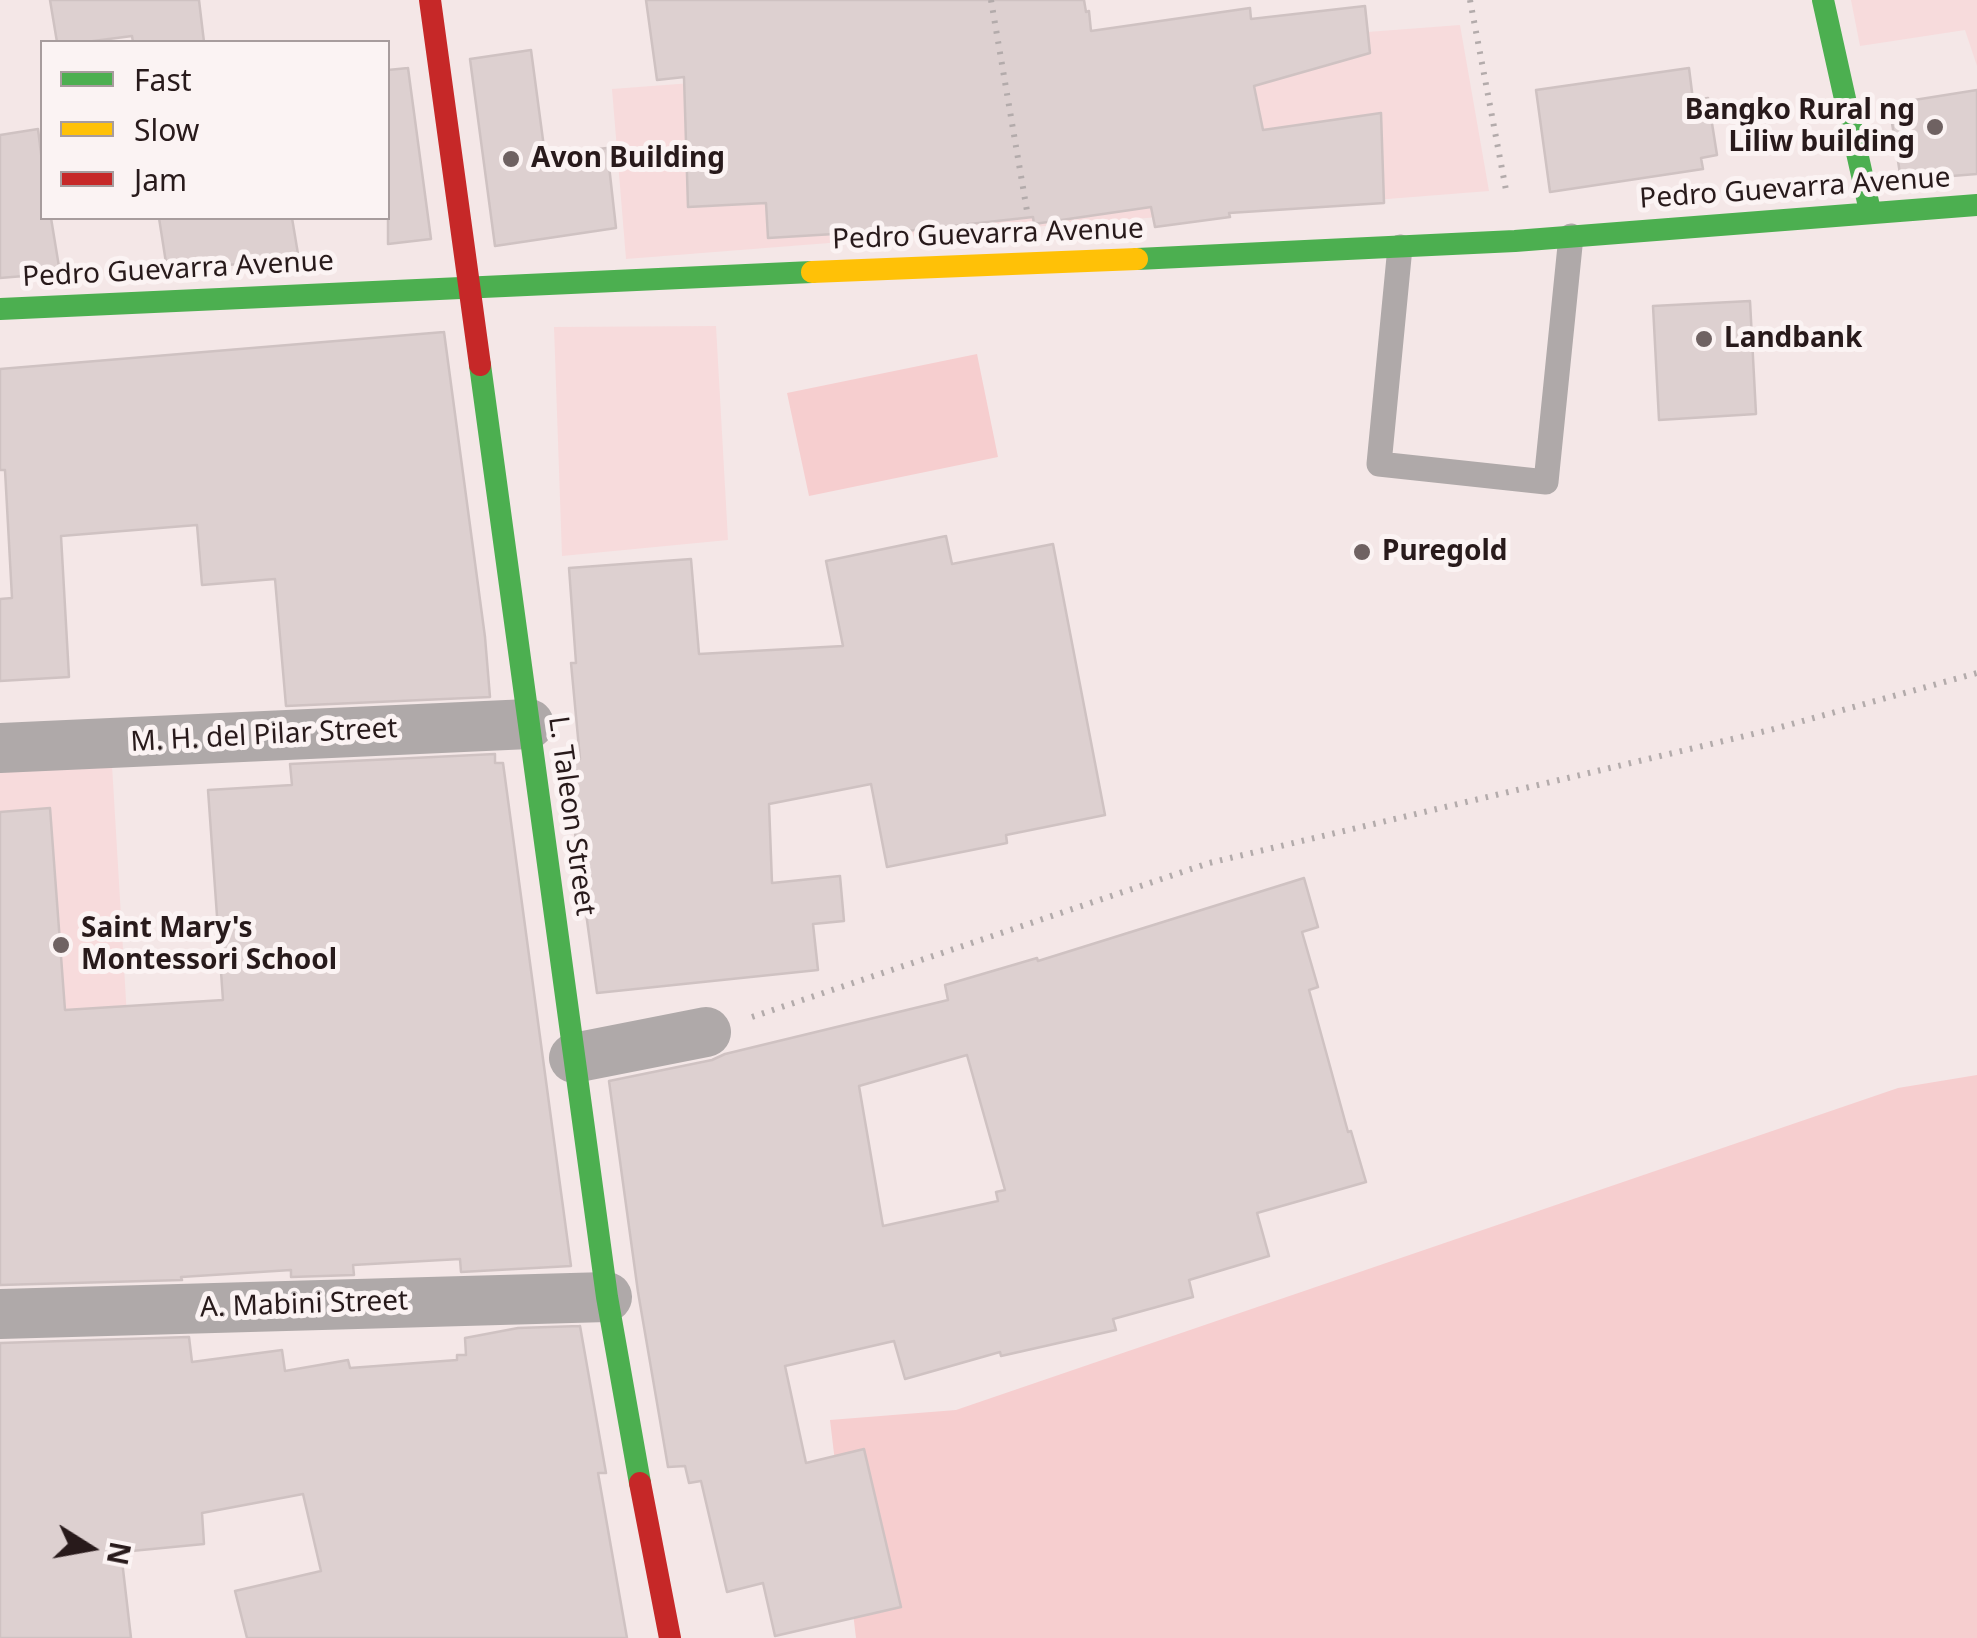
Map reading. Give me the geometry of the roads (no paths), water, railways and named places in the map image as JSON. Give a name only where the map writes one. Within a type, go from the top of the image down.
[{"type":"street","name":"L. Taleon Street","points":[[430,0],[607,1297],[670,1638]]},
{"type":"street","points":[[1823,0],[1870,211]]},
{"type":"street","name":"Pedro Guevarra Avenue","points":[[0,309],[1516,241],[1977,205]]},
{"type":"street","name":"M. H. del Pilar Street","points":[[0,748],[529,724]]},
{"type":"street","points":[[574,1058],[706,1032]]},
{"type":"street","name":"A. Mabini Street","points":[[0,1314],[607,1297]]},
{"type":"lane","points":[[1400,247],[1380,464],[1546,482],[1571,236]]},
{"type":"place","name":"Bangko Rural ng Liliw building","points":[[1935,127]]},
{"type":"place","name":"Avon Building","points":[[511,159]]},
{"type":"place","name":"Landbank","points":[[1704,339]]},
{"type":"place","name":"Puregold","points":[[1362,552]]},
{"type":"place","name":"Saint Mary's Montessori School","points":[[61,945]]}]
